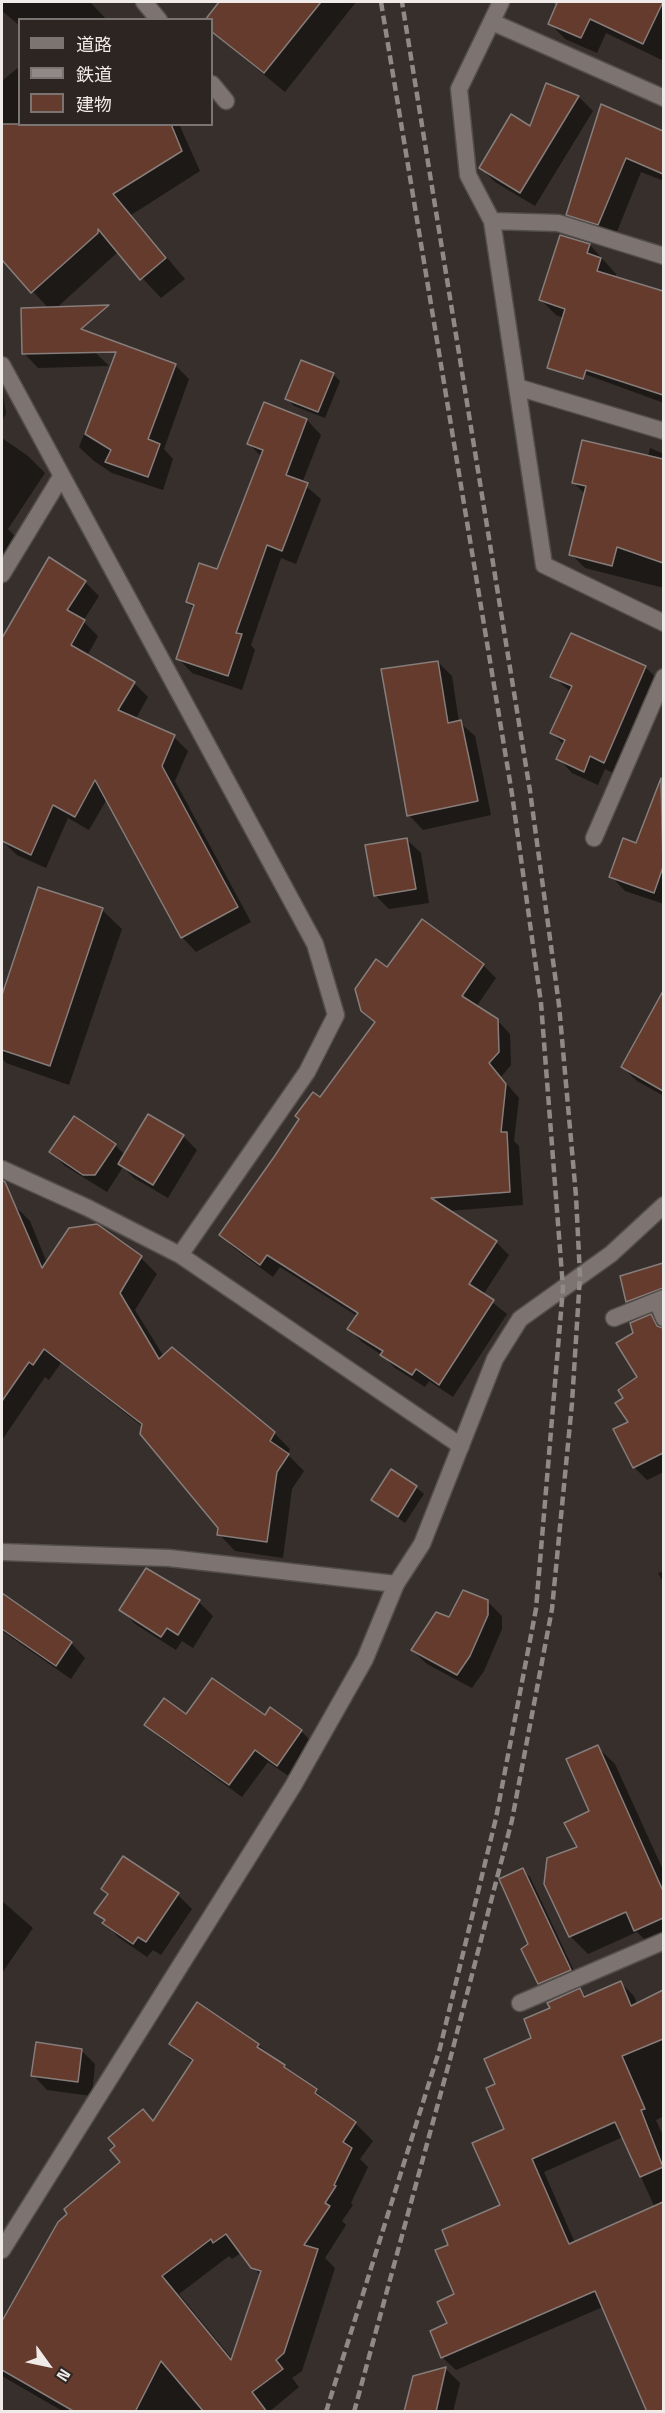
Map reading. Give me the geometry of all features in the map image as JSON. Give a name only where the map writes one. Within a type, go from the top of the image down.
[{"type":"street","points":[[144,2],[157,18]]},
{"type":"street","points":[[501,2],[459,89],[468,175],[492,220],[544,565],[663,623]]},
{"type":"street","points":[[492,22],[663,99]]},
{"type":"street","points":[[213,85],[226,101]]},
{"type":"street","points":[[492,220],[558,223],[663,256]]},
{"type":"street","points":[[2,365],[315,944],[336,1015],[307,1072],[180,1255]]},
{"type":"street","points":[[517,387],[663,430]]},
{"type":"street","points":[[2,574],[61,477]]},
{"type":"street","points":[[594,838],[663,677]]},
{"type":"street","points":[[2,1169],[88,1208],[180,1255],[461,1446]]},
{"type":"street","points":[[2,2250],[293,1786],[365,1659],[396,1584],[422,1544],[495,1359],[520,1319],[611,1254],[663,1205]]},
{"type":"street","points":[[614,1318],[660,1300],[663,1318]]},
{"type":"street","points":[[2,1552],[169,1558],[396,1584]]},
{"type":"street","points":[[520,2003],[663,1941]]},
{"type":"building","points":[[219,2],[321,2],[264,73],[213,33],[213,18],[207,18]]},
{"type":"building","points":[[553,2],[663,2],[643,44],[590,19],[581,38],[548,24],[557,3]]},
{"type":"building","points":[[546,83],[579,96],[520,193],[479,168],[511,114],[530,126]]},
{"type":"building","points":[[601,104],[663,131],[663,174],[626,158],[598,225],[566,215]]},
{"type":"building","points":[[2,124],[18,124],[18,126],[172,126],[182,151],[113,194],[166,258],[140,280],[98,229],[98,233],[31,293],[2,260]]},
{"type":"building","points":[[560,235],[590,244],[587,253],[601,258],[597,271],[663,291],[663,395],[586,370],[583,379],[547,368],[565,309],[539,300]]},
{"type":"building","points":[[109,305],[81,329],[176,364],[148,439],[160,444],[148,477],[105,462],[111,450],[85,434],[116,352],[22,354],[21,308]]},
{"type":"building","points":[[301,360],[334,373],[318,412],[285,399]]},
{"type":"building","points":[[264,402],[307,419],[286,475],[308,483],[282,551],[267,545],[236,633],[242,634],[228,676],[176,659],[194,605],[186,602],[199,563],[217,569],[263,450],[247,444]]},
{"type":"building","points":[[582,440],[663,459],[663,563],[617,547],[612,566],[569,555],[586,486],[572,483]]},
{"type":"building","points":[[49,557],[86,581],[67,610],[85,620],[71,645],[135,682],[118,710],[175,735],[162,766],[238,907],[181,938],[95,780],[75,817],[53,805],[31,855],[2,841],[2,638]]},
{"type":"building","points":[[571,633],[646,666],[604,763],[590,756],[584,772],[556,759],[565,740],[550,733],[572,686],[550,677]]},
{"type":"building","points":[[438,661],[448,723],[461,720],[478,801],[407,816],[381,669]]},
{"type":"building","points":[[661,778],[663,867],[654,893],[609,877],[623,838],[636,843]]},
{"type":"building","points":[[407,838],[416,889],[374,896],[365,845]]},
{"type":"building","points":[[38,887],[103,908],[50,1066],[2,1050],[2,995]]},
{"type":"building","points":[[422,919],[484,964],[462,996],[498,1019],[499,1052],[489,1063],[506,1084],[501,1132],[507,1132],[510,1192],[431,1198],[497,1241],[469,1284],[494,1300],[439,1385],[416,1369],[412,1375],[380,1355],[383,1351],[347,1329],[358,1313],[267,1255],[260,1265],[219,1235],[299,1119],[295,1116],[313,1092],[320,1097],[375,1022],[361,1011],[355,989],[376,959],[387,967]]},
{"type":"building","points":[[663,991],[663,1091],[621,1067]]},
{"type":"building","points":[[148,1114],[184,1135],[153,1185],[118,1164]]},
{"type":"building","points":[[74,1116],[116,1144],[95,1175],[83,1175],[49,1152]]},
{"type":"building","points":[[2,1180],[5,1182],[42,1268],[69,1228],[97,1224],[142,1256],[120,1293],[159,1359],[172,1347],[275,1432],[270,1441],[289,1454],[277,1472],[267,1542],[217,1535],[218,1528],[140,1434],[142,1424],[44,1349],[33,1365],[29,1362],[2,1401]]},
{"type":"building","points":[[663,1263],[663,1288],[626,1302],[620,1276]]},
{"type":"building","points":[[651,1314],[657,1326],[663,1328],[663,1453],[633,1468],[613,1429],[628,1422],[615,1403],[623,1398],[618,1390],[637,1377],[616,1343],[633,1333],[630,1323]]},
{"type":"building","points":[[391,1469],[417,1486],[398,1517],[371,1500]]},
{"type":"building","points":[[146,1568],[200,1600],[178,1635],[167,1628],[161,1637],[119,1610]]},
{"type":"building","points":[[463,1590],[488,1600],[488,1615],[470,1656],[457,1675],[411,1650],[436,1612],[449,1617]]},
{"type":"building","points":[[2,1593],[72,1642],[56,1666],[2,1629]]},
{"type":"building","points":[[212,1678],[265,1715],[270,1707],[302,1730],[277,1766],[255,1750],[229,1785],[144,1725],[164,1698],[186,1714]]},
{"type":"building","points":[[598,1745],[663,1891],[663,1918],[634,1931],[626,1912],[569,1937],[544,1884],[547,1858],[577,1847],[564,1823],[589,1811],[566,1759]]},
{"type":"building","points":[[123,1856],[179,1893],[146,1942],[138,1937],[133,1944],[102,1923],[105,1920],[94,1913],[108,1894],[101,1889]]},
{"type":"building","points":[[523,1868],[571,1970],[538,1984],[521,1949],[528,1944],[499,1879]]},
{"type":"building","points":[[621,1981],[631,2006],[663,1990],[663,2039],[622,2056],[645,2109],[641,2110],[663,2167],[640,2177],[615,2122],[532,2159],[569,2244],[663,2202],[663,2412],[647,2412],[595,2291],[441,2358],[430,2331],[447,2323],[437,2302],[454,2294],[435,2250],[448,2245],[442,2230],[500,2205],[472,2143],[504,2129],[486,2088],[495,2084],[484,2059],[531,2038],[524,2019],[550,2008],[547,2003],[580,1988],[584,1997]]},
{"type":"building","points":[[197,2002],[259,2044],[257,2047],[317,2089],[315,2093],[356,2122],[343,2142],[352,2148],[334,2185],[336,2186],[325,2203],[330,2206],[304,2245],[318,2249],[284,2353],[276,2360],[283,2369],[252,2392],[267,2412],[204,2412],[161,2361],[135,2412],[75,2412],[2,2370],[2,2321],[58,2222],[67,2214],[64,2209],[120,2162],[110,2150],[115,2146],[108,2138],[143,2109],[153,2121],[193,2060],[169,2044]],"holes":[[[226,2234],[251,2268],[261,2271],[231,2360],[162,2276],[211,2239],[213,2243]]]},
{"type":"building","points":[[36,2042],[82,2049],[78,2082],[31,2076]]},
{"type":"building","points":[[446,2367],[436,2412],[404,2412],[413,2376]]},
{"type":"railway","points":[[326,2412],[440,2048],[496,1818],[536,1609],[563,1288],[541,1003],[512,794],[381,2]]},
{"type":"railway","points":[[354,2412],[452,2052],[512,1820],[552,1609],[572,1403],[580,1276],[576,1196],[559,1005],[530,791],[402,2]]}]
